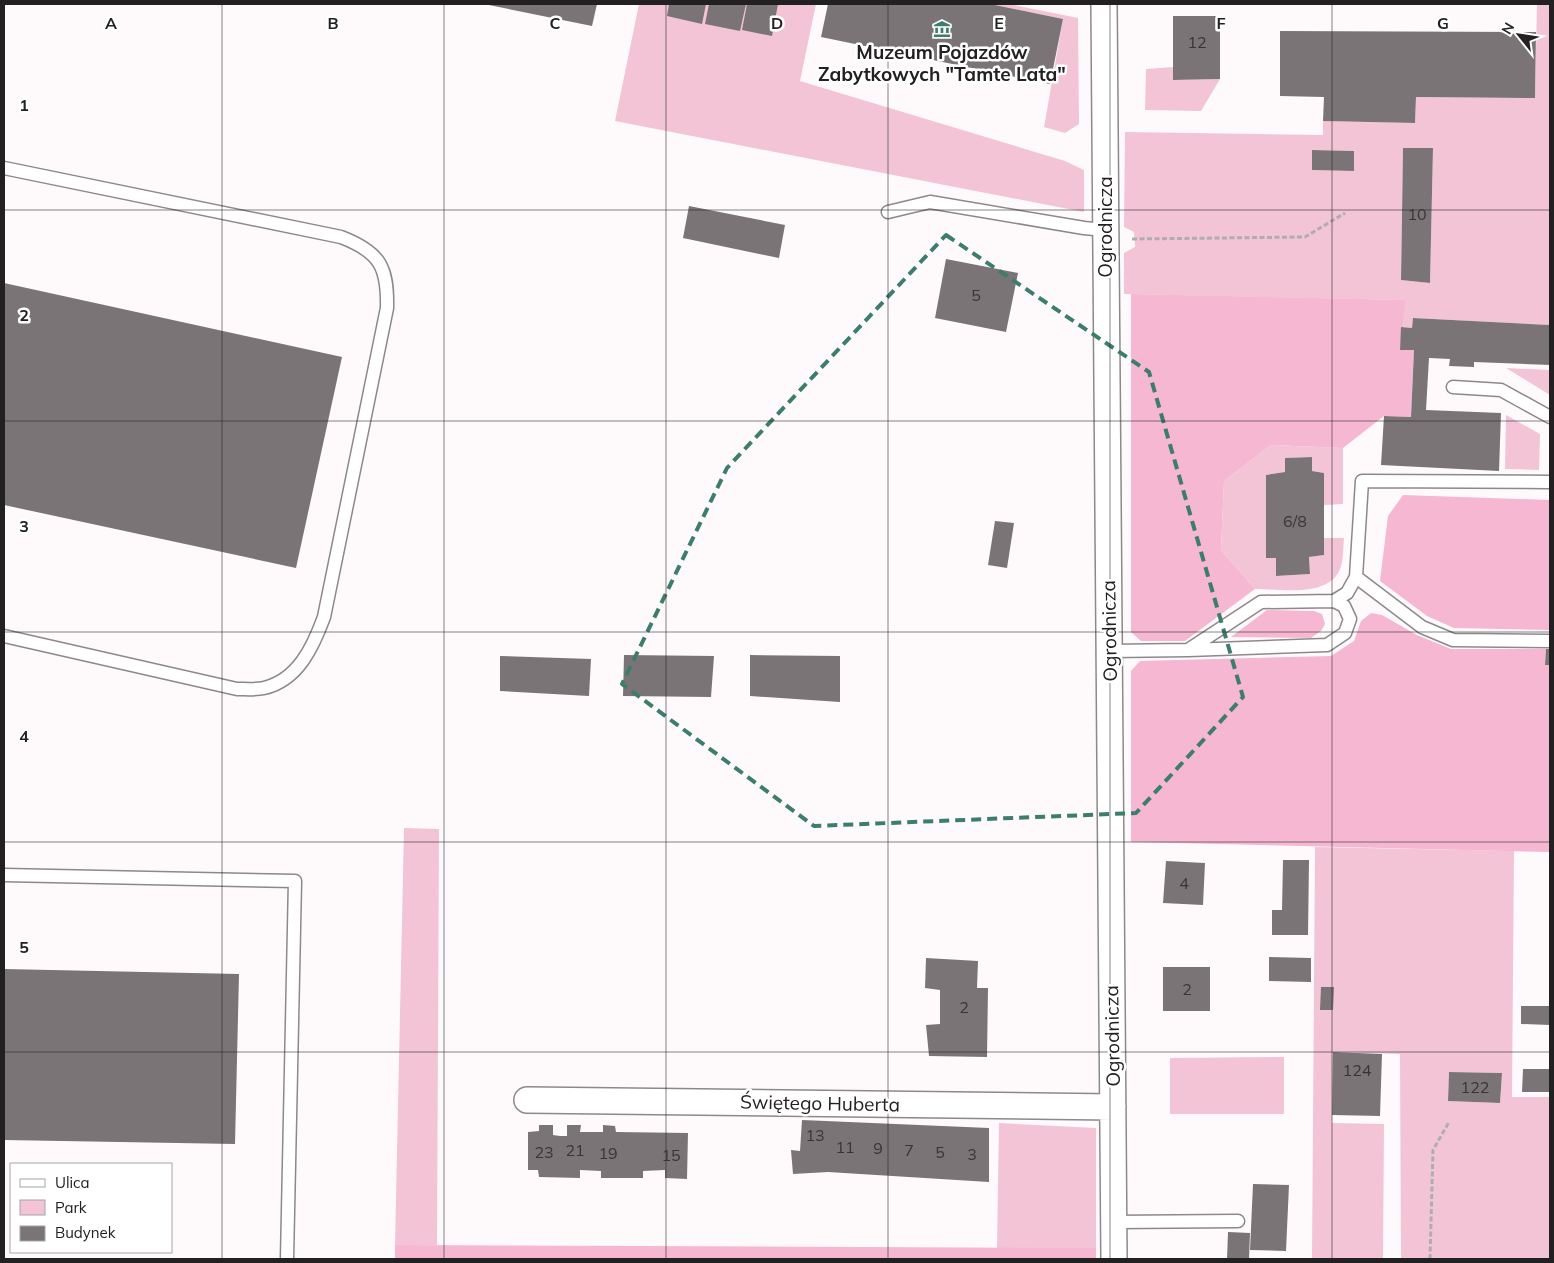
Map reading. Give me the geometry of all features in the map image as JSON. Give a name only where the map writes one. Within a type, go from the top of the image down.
[{"type":"street","name":"Ogrodnicza","points":[[1104,4],[1114,1259]]},
{"type":"street","name":"Świętego Huberta","points":[[527,1100],[1113,1107]]},
{"type":"lane","points":[[4,168],[341,237],[359,244],[372,253],[381,266],[388,288],[387,308],[324,617],[315,642],[301,664],[284,681],[263,688],[237,689],[4,636]]},
{"type":"lane","points":[[888,212],[930,202],[1084,228],[1105,235]]},
{"type":"lane","points":[[1453,387],[1501,390],[1550,418]]},
{"type":"lane","points":[[1334,601],[1348,593],[1356,577],[1362,481],[1550,482]]},
{"type":"lane","points":[[1356,577],[1422,628],[1454,640],[1550,641]]},
{"type":"lane","points":[[1110,651],[1188,650],[1327,645],[1345,633],[1350,618],[1344,606],[1334,601],[1261,602],[1188,650]]},
{"type":"lane","points":[[4,875],[295,881],[287,1259]]},
{"type":"lane","points":[[1114,1222],[1238,1221]]},
{"type":"path","points":[[1105,235],[1305,237],[1345,213]]},
{"type":"path","points":[[1430,1259],[1433,1150],[1449,1122]]},
{"type":"highlighted area","points":[[946,235],[1149,372],[1243,697],[1136,813],[814,826],[622,684],[727,468]]},
{"type":"green space","points":[[639,4],[816,4],[800,81],[1065,161],[1084,170],[1084,212],[615,121]]},
{"type":"green space","points":[[990,4],[1009,4],[1078,18],[1079,124],[1065,133],[1044,127],[1063,19]]},
{"type":"green space","points":[[1537,4],[1550,4],[1550,325],[1413,318],[1412,328],[1401,327],[1404,300],[1124,294],[1124,253],[1135,247],[1134,232],[1124,227],[1125,132],[1323,135],[1323,121],[1415,123],[1416,97],[1535,98]],"holes":[[[1403,148],[1433,148],[1430,283],[1401,280]],[[1312,150],[1354,151],[1354,171],[1312,170]]]},
{"type":"green space","points":[[1173,67],[1173,80],[1220,79],[1201,111],[1145,110],[1146,69]]},
{"type":"green space","points":[[1506,368],[1550,370],[1550,395]]},
{"type":"green space","points":[[1506,415],[1540,434],[1539,470],[1505,469]]},
{"type":"green space","points":[[1271,445],[1343,448],[1343,504],[1324,505],[1324,473],[1312,471],[1312,457],[1285,458],[1285,472],[1266,475],[1266,558],[1276,558],[1277,576],[1310,574],[1309,557],[1324,555],[1324,538],[1344,538],[1340,569],[1334,578],[1326,584],[1315,588],[1303,590],[1255,589],[1221,550],[1224,481]]},
{"type":"green space","points":[[404,828],[439,829],[437,1245],[395,1245]]},
{"type":"green space","points":[[1315,847],[1514,851],[1512,1097],[1550,1097],[1550,1259],[1401,1259],[1400,1054],[1334,1052],[1332,1123],[1384,1124],[1383,1259],[1312,1259]],"holes":[[[1449,1072],[1502,1073],[1500,1103],[1448,1101]]]},
{"type":"green space","points":[[1284,1057],[1284,1114],[1170,1114],[1170,1058]]},
{"type":"green space","points":[[999,1123],[1096,1128],[1096,1248],[997,1248]]},
{"type":"shaded area","points":[[1131,294],[1405,300],[1400,350],[1414,350],[1411,417],[1384,416],[1343,448],[1271,445],[1224,481],[1221,550],[1255,589],[1185,641],[1141,641],[1131,632]]},
{"type":"shaded area","points":[[1403,495],[1550,500],[1550,630],[1454,628],[1427,616],[1380,581],[1388,516]]},
{"type":"shaded area","points":[[1267,610],[1314,611],[1322,614],[1325,624],[1321,631],[1311,638],[1231,637]]},
{"type":"shaded area","points":[[1371,613],[1382,615],[1417,635],[1451,649],[1546,649],[1545,665],[1550,665],[1550,852],[1131,842],[1131,671],[1140,661],[1331,656],[1354,641],[1361,621]]},
{"type":"shaded area","points":[[395,1245],[1096,1248],[1096,1259],[395,1259]]},
{"type":"building","points":[[484,4],[597,4],[592,26]]},
{"type":"building","points":[[669,4],[706,4],[702,24],[667,16]]},
{"type":"building","points":[[709,4],[746,4],[740,31],[705,24]]},
{"type":"building","points":[[747,4],[778,4],[772,36],[742,30]]},
{"type":"building","points":[[828,4],[990,4],[1063,19],[1050,84],[821,37]]},
{"type":"building","points":[[1173,16],[1220,16],[1220,79],[1173,80]]},
{"type":"building","points":[[1280,31],[1536,32],[1535,98],[1416,97],[1415,123],[1323,121],[1324,97],[1280,96]]},
{"type":"building","points":[[1403,148],[1433,148],[1430,283],[1401,280]]},
{"type":"building","points":[[1312,150],[1354,151],[1354,171],[1312,170]]},
{"type":"building","points":[[689,206],[785,225],[779,258],[683,238]]},
{"type":"building","points":[[946,259],[1018,273],[1006,332],[935,318]]},
{"type":"building","points":[[4,283],[342,357],[296,568],[4,505]]},
{"type":"building","points":[[1413,318],[1550,325],[1550,365],[1474,362],[1474,367],[1449,366],[1450,359],[1429,358],[1426,410],[1501,413],[1499,471],[1381,465],[1384,416],[1411,417],[1414,350],[1400,350],[1401,327],[1412,328]]},
{"type":"building","points":[[1312,457],[1312,471],[1324,473],[1324,555],[1309,557],[1310,574],[1276,576],[1276,558],[1266,558],[1266,475],[1285,472],[1285,458]]},
{"type":"building","points":[[995,521],[1014,523],[1007,568],[988,565]]},
{"type":"building","points":[[1546,649],[1550,649],[1550,665],[1545,665]]},
{"type":"building","points":[[624,655],[714,656],[711,697],[623,696]]},
{"type":"building","points":[[750,655],[840,656],[840,702],[750,696]]},
{"type":"building","points":[[500,656],[591,659],[589,696],[500,691]]},
{"type":"building","points":[[1283,860],[1309,860],[1308,935],[1272,935],[1272,910],[1282,910]]},
{"type":"building","points":[[1166,861],[1205,863],[1203,905],[1163,903]]},
{"type":"building","points":[[1269,957],[1311,958],[1311,982],[1269,981]]},
{"type":"building","points":[[926,958],[978,961],[977,988],[988,988],[987,1057],[929,1056],[926,1025],[940,1024],[940,990],[925,988]]},
{"type":"building","points":[[1163,967],[1210,967],[1210,1011],[1163,1011]]},
{"type":"building","points":[[4,969],[239,974],[235,1144],[4,1140]]},
{"type":"building","points":[[1321,987],[1334,987],[1333,1010],[1320,1010]]},
{"type":"building","points":[[1521,1006],[1550,1006],[1550,1025],[1521,1024]]},
{"type":"building","points":[[1333,1052],[1382,1054],[1380,1116],[1332,1115]]},
{"type":"building","points":[[1523,1069],[1550,1069],[1550,1092],[1522,1092]]},
{"type":"building","points":[[1449,1072],[1502,1073],[1500,1103],[1448,1101]]},
{"type":"building","points":[[802,1120],[989,1128],[989,1182],[828,1172],[793,1174],[791,1150],[800,1151]]},
{"type":"building","points":[[539,1125],[553,1125],[553,1135],[560,1136],[567,1136],[567,1125],[581,1125],[580,1132],[603,1132],[603,1125],[615,1126],[616,1132],[688,1133],[687,1179],[665,1178],[665,1170],[643,1171],[643,1178],[601,1178],[601,1171],[580,1170],[580,1178],[539,1177],[538,1170],[528,1170],[528,1132],[539,1131]]},
{"type":"building","points":[[1253,1184],[1289,1185],[1286,1251],[1250,1250]]},
{"type":"building","points":[[1228,1232],[1250,1233],[1249,1259],[1227,1259]]},
{"type":"place","name":"Muzeum Pojazdów Zabytkowych \"Tamte Lata\"","points":[[942,29]]}]
